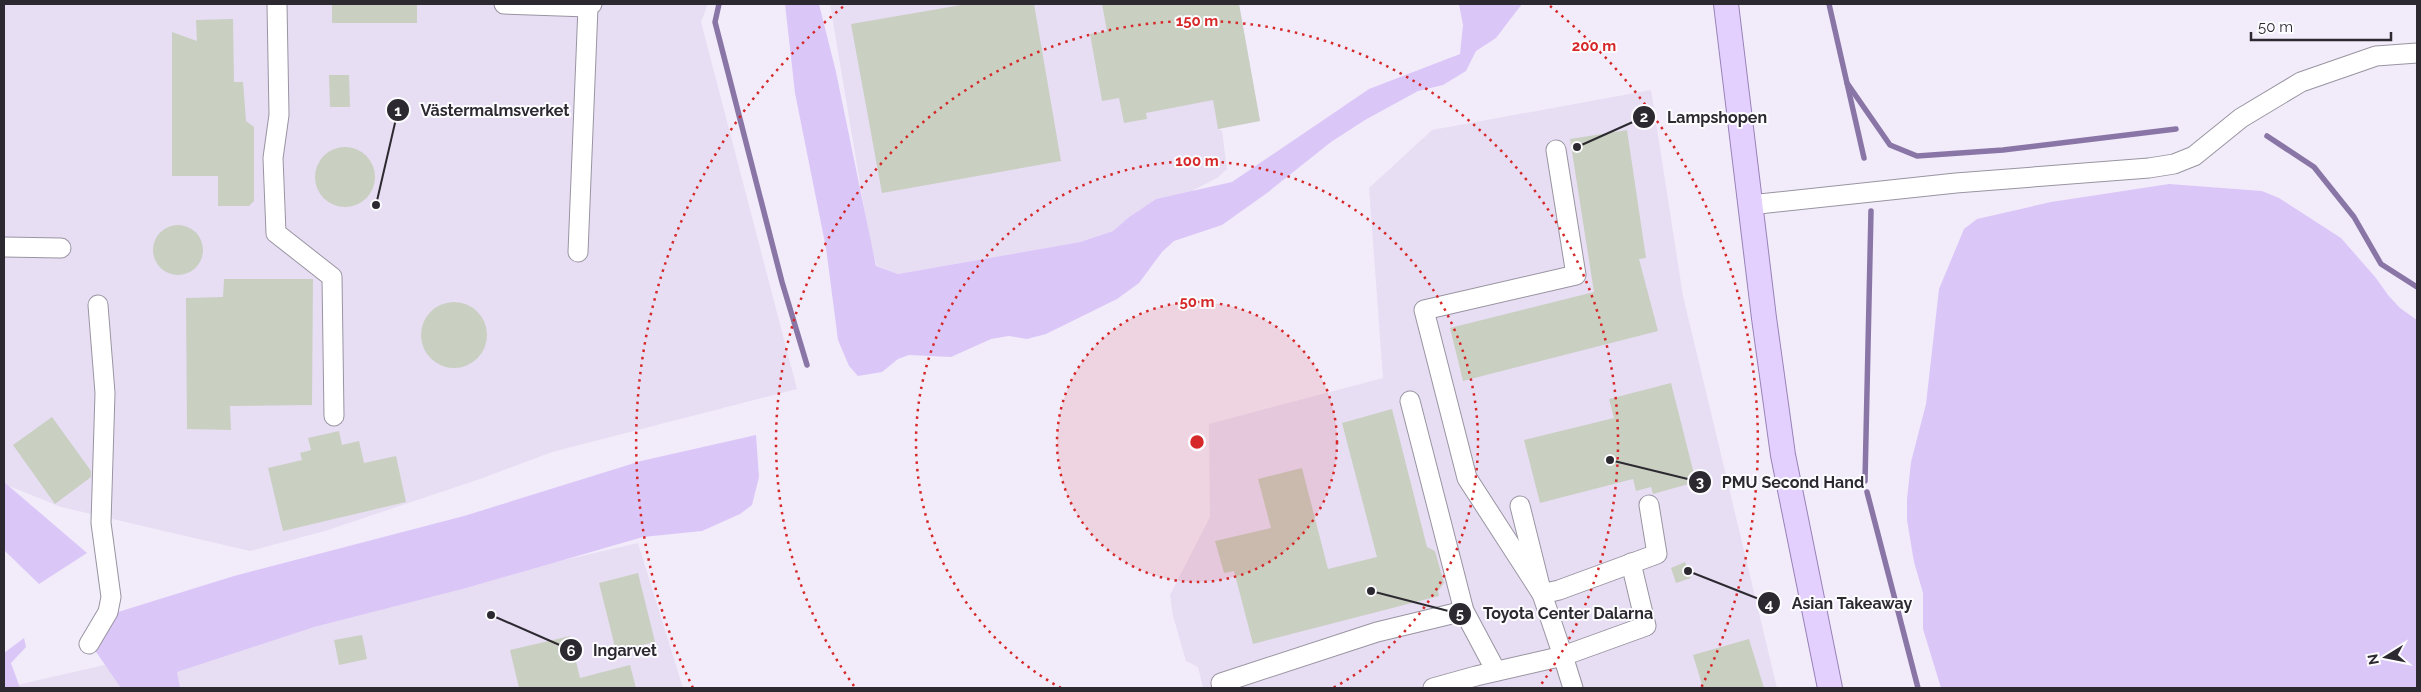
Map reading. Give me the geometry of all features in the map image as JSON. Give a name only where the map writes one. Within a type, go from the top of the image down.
[{"type":"main road","points":[[1726,4],[1783,455],[1812,610],[1830,688]]},
{"type":"main road","points":[[1812,610],[1838,688]]},
{"type":"street","points":[[278,4],[280,115],[273,158],[276,232],[332,277],[334,416]]},
{"type":"street","points":[[504,4],[590,5],[578,252]]},
{"type":"street","points":[[1750,204],[1956,183],[2149,168],[2174,164],[2194,156],[2241,118],[2301,82],[2376,56],[2417,53]]},
{"type":"street","points":[[1542,594],[1466,478],[1424,310],[1576,275],[1556,150]]},
{"type":"street","points":[[4,247],[61,248]]},
{"type":"street","points":[[89,644],[108,612],[111,597],[101,522],[105,393],[98,305]]},
{"type":"street","points":[[1410,400],[1464,611],[1496,671]]},
{"type":"street","points":[[1542,594],[1559,590],[1656,554],[1649,504]]},
{"type":"street","points":[[1520,506],[1542,594],[1573,688]]},
{"type":"street","points":[[1433,688],[1563,656],[1646,626],[1631,563]]},
{"type":"street","points":[[1222,688],[1221,683],[1377,632],[1464,611]]},
{"type":"shaded area","points":[[4,4],[708,4],[701,22],[797,389],[552,452],[480,479],[325,531],[250,551],[61,507],[4,484]]},
{"type":"shaded area","points":[[785,4],[819,4],[836,72],[876,266],[898,274],[1080,242],[1113,231],[1129,217],[1156,199],[1232,182],[1369,89],[1460,54],[1463,25],[1459,4],[1522,4],[1496,38],[1476,51],[1466,71],[1443,85],[1418,91],[1365,120],[1331,142],[1267,193],[1222,225],[1174,241],[1162,252],[1139,283],[1117,299],[1046,334],[1027,339],[1009,336],[991,339],[951,357],[909,355],[898,359],[882,372],[858,376],[849,366],[838,340],[826,248],[795,93]]},
{"type":"shaded area","points":[[830,4],[1239,4],[1260,121],[1219,129],[1222,131],[1227,169],[1217,178],[1190,192],[1156,199],[1129,217],[1113,231],[1080,242],[898,274],[877,266],[870,243]]},
{"type":"shaded area","points":[[1651,90],[1683,296],[1777,688],[1203,688],[1198,667],[1186,661],[1173,616],[1170,595],[1210,517],[1209,424],[1383,378],[1369,188],[1432,130]]},
{"type":"shaded area","points":[[2169,184],[2262,191],[2279,198],[2341,238],[2400,308],[2417,320],[2417,688],[1941,688],[1923,629],[1923,593],[1914,562],[1907,520],[1907,499],[1911,462],[1926,404],[1939,289],[1964,229],[1977,219],[2051,202]]},
{"type":"shaded area","points":[[756,435],[759,477],[752,505],[740,514],[702,531],[643,537],[466,588],[314,627],[177,672],[180,688],[121,688],[92,646],[118,612],[234,576],[464,516],[641,461]]},
{"type":"shaded area","points":[[4,482],[87,553],[39,584],[4,550]]},
{"type":"shaded area","points":[[638,543],[683,688],[4,688]]},
{"type":"shaded area","points":[[24,638],[26,647],[11,663],[20,688],[4,688],[4,653]]},
{"type":"building","points":[[332,4],[417,4],[417,23],[332,23]]},
{"type":"building","points":[[967,4],[1034,4],[1061,161],[882,193],[851,24]]},
{"type":"building","points":[[1102,4],[1239,4],[1260,121],[1218,129],[1213,100],[1146,113],[1147,119],[1124,123],[1119,98],[1102,101],[1090,34],[1107,31]]},
{"type":"building","points":[[233,19],[234,82],[243,82],[246,121],[254,127],[254,201],[249,206],[218,206],[218,176],[172,176],[172,32],[197,41],[196,20]]},
{"type":"building","points":[[329,75],[349,75],[350,107],[330,107]]},
{"type":"building","points":[[1627,130],[1646,258],[1639,259],[1658,331],[1463,381],[1450,328],[1594,292],[1570,139]]},
{"type":"building","points":[[339,147],[351,147],[362,152],[370,160],[375,171],[373,189],[362,202],[351,207],[339,207],[328,202],[320,194],[315,183],[315,171],[320,160],[328,152]]},
{"type":"building","points":[[178,225],[196,232],[203,250],[196,268],[178,275],[160,268],[153,250],[160,232]]},
{"type":"building","points":[[224,279],[313,279],[312,405],[230,406],[231,430],[187,429],[186,298],[223,297]]},
{"type":"building","points":[[454,302],[467,304],[477,312],[485,322],[487,335],[485,348],[477,358],[467,366],[454,368],[441,366],[431,358],[423,348],[421,335],[423,322],[431,312],[441,304]]},
{"type":"building","points":[[1671,383],[1696,482],[1653,494],[1651,487],[1636,491],[1633,479],[1540,503],[1524,440],[1614,418],[1609,399]]},
{"type":"building","points":[[1392,409],[1427,547],[1435,551],[1444,583],[1438,591],[1439,596],[1253,644],[1234,571],[1224,573],[1215,541],[1271,528],[1258,479],[1302,468],[1328,569],[1377,557],[1342,423]]},
{"type":"building","points":[[52,417],[91,471],[91,477],[55,504],[13,445]]},
{"type":"building","points":[[339,431],[342,445],[359,441],[364,463],[396,456],[406,502],[283,531],[268,468],[302,460],[300,453],[311,450],[308,438]]},
{"type":"building","points":[[1685,562],[1691,578],[1676,583],[1671,568]]},
{"type":"building","points":[[638,573],[655,642],[616,651],[599,583]]},
{"type":"building","points":[[362,635],[367,659],[339,665],[334,640]]},
{"type":"building","points":[[570,636],[580,678],[630,665],[636,688],[519,688],[510,650]]},
{"type":"building","points":[[1749,639],[1764,688],[1703,688],[1693,655]]},
{"type":"waterway","points":[[719,4],[715,22],[782,282],[807,365]]},
{"type":"waterway","points":[[1829,4],[1864,158]]},
{"type":"waterway","points":[[1847,83],[1890,145],[1917,156],[2003,150],[2176,129]]},
{"type":"waterway","points":[[2267,136],[2314,167],[2354,217],[2381,264],[2417,287]]},
{"type":"waterway","points":[[1865,481],[1871,211]]},
{"type":"waterway","points":[[1867,492],[1918,688]]},
{"type":"place","name":"Lampshopen","points":[[1577,147]]},
{"type":"place","name":"Västermalmsverket","points":[[376,205]]},
{"type":"place","name":"PMU Second Hand","points":[[1610,460]]},
{"type":"place","name":"Asian Takeaway","points":[[1688,571]]},
{"type":"place","name":"Toyota Center Dalarna","points":[[1371,591]]},
{"type":"place","name":"Ingarvet","points":[[491,615]]}]
